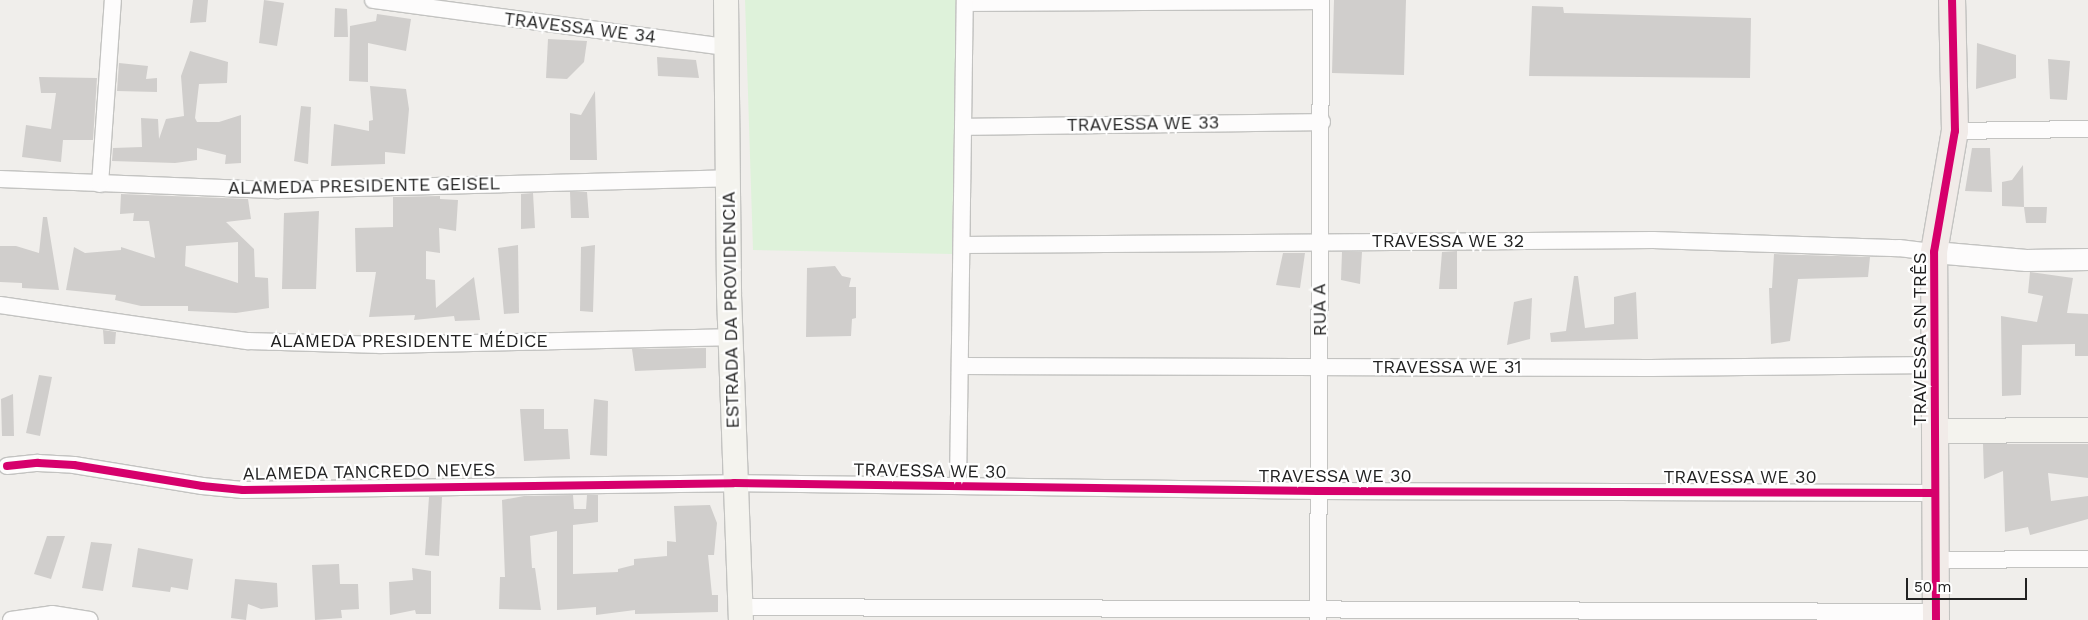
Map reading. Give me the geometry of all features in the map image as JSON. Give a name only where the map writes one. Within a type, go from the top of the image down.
[{"type":"main road","name":"ESTRADA DA PROVIDENCIA","points":[[726,0],[734,483],[741,614]]},
{"type":"main road","name":"TRAVESSA SN TRÊS","points":[[1936,616],[1934,252],[1955,131],[1952,0]]},
{"type":"main road","points":[[1935,431],[2088,430]]},
{"type":"street","points":[[100,184],[112,0]]},
{"type":"street","name":"TRAVESSA WE 34","points":[[373,0],[727,47]]},
{"type":"street","points":[[958,486],[965,2],[1321,0]]},
{"type":"street","name":"RUA A","points":[[1318,616],[1321,366],[1319,241],[1322,122],[1321,0]]},
{"type":"street","name":"TRAVESSA WE 33","points":[[963,127],[1322,122]]},
{"type":"street","points":[[1955,131],[2088,129]]},
{"type":"street","name":"ALAMEDA PRESIDENTE GEISEL","points":[[0,179],[280,190],[729,178]]},
{"type":"street","name":"TRAVESSA WE 32","points":[[962,246],[1319,241],[1653,240],[1899,248],[1934,252]]},
{"type":"street","points":[[1934,252],[2026,260],[2088,259]]},
{"type":"street","name":"ALAMEDA PRESIDENTE MÉDICE","points":[[0,305],[248,341],[381,345],[731,337]]},
{"type":"street","name":"TRAVESSA WE 31","points":[[960,366],[1661,368],[1935,365]]},
{"type":"street","name":"ALAMEDA TANCREDO NEVES","points":[[7,466],[38,463],[74,465],[202,486],[242,490],[734,483]]},
{"type":"street","name":"TRAVESSA WE 30","points":[[734,483],[1318,491],[1935,493]]},
{"type":"street","points":[[1935,560],[2088,559]]},
{"type":"street","points":[[11,620],[52,614],[90,620]]},
{"type":"street","points":[[741,614],[1936,616]]},
{"type":"green space","points":[[745,0],[956,0],[952,254],[753,250]]},
{"type":"building","points":[[193,0],[208,0],[206,22],[190,23]]},
{"type":"building","points":[[264,0],[284,3],[277,46],[259,43]]},
{"type":"building","points":[[1334,0],[1406,0],[1404,75],[1332,73]]},
{"type":"building","points":[[1532,6],[1563,7],[1564,13],[1751,18],[1750,78],[1529,76]]},
{"type":"building","points":[[335,8],[347,9],[348,37],[334,37]]},
{"type":"building","points":[[377,14],[411,19],[406,51],[368,43],[368,82],[349,81],[350,26],[376,21]]},
{"type":"building","points":[[548,39],[587,41],[584,62],[567,79],[546,78]]},
{"type":"building","points":[[1977,43],[2016,55],[2016,78],[1976,89]]},
{"type":"building","points":[[190,51],[228,62],[227,83],[199,84],[195,118],[197,122],[219,122],[241,115],[241,163],[225,164],[226,155],[197,148],[197,160],[175,163],[112,161],[113,148],[142,147],[141,118],[158,119],[159,139],[166,119],[184,116],[181,76]]},
{"type":"building","points":[[657,57],[696,60],[699,78],[658,76]]},
{"type":"building","points":[[2048,59],[2070,61],[2067,100],[2050,99]]},
{"type":"building","points":[[119,63],[148,66],[146,79],[157,78],[157,92],[117,91]]},
{"type":"building","points":[[39,77],[97,78],[93,140],[63,140],[61,162],[22,157],[26,125],[51,129],[56,93],[41,93]]},
{"type":"building","points":[[370,86],[406,89],[409,109],[405,154],[385,152],[385,164],[331,166],[334,124],[369,131],[369,121],[373,120]]},
{"type":"building","points":[[595,91],[597,160],[570,160],[570,113],[581,115]]},
{"type":"building","points":[[301,106],[311,107],[308,164],[294,161]]},
{"type":"building","points":[[1972,148],[1990,148],[1992,192],[1965,191]]},
{"type":"building","points":[[2023,165],[2024,207],[2002,206],[2002,182],[2012,180]]},
{"type":"building","points":[[570,192],[587,192],[589,218],[571,218]]},
{"type":"building","points":[[533,193],[535,228],[521,229],[521,194]]},
{"type":"building","points":[[121,194],[248,199],[251,219],[226,222],[254,249],[255,277],[268,278],[269,308],[236,313],[188,311],[188,306],[141,306],[115,300],[116,295],[66,290],[74,247],[85,253],[121,250],[121,247],[155,258],[149,221],[133,221],[134,213],[120,214]],"holes":[[[238,242],[238,283],[185,266],[186,246]]]},
{"type":"building","points":[[440,196],[440,199],[458,200],[456,231],[439,228],[440,253],[426,251],[426,279],[435,280],[436,308],[474,277],[480,320],[455,321],[454,316],[414,320],[415,315],[369,317],[376,272],[356,272],[355,228],[393,227],[393,197]]},
{"type":"building","points":[[2024,207],[2047,207],[2046,223],[2026,223]]},
{"type":"building","points":[[319,211],[316,289],[282,289],[284,213]]},
{"type":"building","points":[[43,217],[47,217],[59,290],[22,288],[22,283],[0,282],[0,246],[16,246],[39,253]]},
{"type":"building","points":[[518,245],[519,313],[504,314],[498,248]]},
{"type":"building","points":[[595,245],[593,312],[580,311],[581,247]]},
{"type":"building","points":[[1457,251],[1457,289],[1439,289],[1442,252]]},
{"type":"building","points":[[1342,252],[1362,252],[1360,284],[1341,280]]},
{"type":"building","points":[[1283,253],[1305,253],[1300,288],[1276,285]]},
{"type":"building","points":[[1774,254],[1870,257],[1868,277],[1798,279],[1790,341],[1771,344],[1769,288],[1772,288]]},
{"type":"building","points":[[835,266],[842,276],[851,278],[849,287],[856,287],[856,318],[852,319],[851,336],[806,337],[807,268]]},
{"type":"building","points":[[2030,272],[2073,278],[2067,313],[2088,314],[2088,356],[2075,356],[2075,344],[2022,345],[2021,395],[2002,396],[2001,316],[2037,322],[2043,296],[2028,293]]},
{"type":"building","points":[[1574,276],[1578,276],[1585,328],[1614,324],[1614,297],[1636,292],[1638,339],[1551,342],[1550,333],[1566,331]]},
{"type":"building","points":[[1532,298],[1530,339],[1507,345],[1514,302]]},
{"type":"building","points":[[103,330],[116,332],[115,344],[104,344]]},
{"type":"building","points":[[706,348],[706,368],[635,371],[632,349]]},
{"type":"building","points":[[39,375],[52,377],[40,436],[26,433]]},
{"type":"building","points":[[13,394],[14,436],[2,436],[1,399]]},
{"type":"building","points":[[594,399],[608,401],[607,456],[590,455]]},
{"type":"building","points":[[520,409],[544,409],[544,429],[568,429],[570,459],[524,461]]},
{"type":"building","points":[[1983,444],[2088,444],[2088,478],[2048,473],[2051,501],[2088,496],[2088,519],[2030,535],[2028,527],[2005,532],[2003,471],[1984,479]]},
{"type":"building","points":[[573,495],[574,509],[586,509],[587,495],[598,495],[598,522],[573,525],[573,574],[618,572],[618,569],[634,565],[634,559],[667,556],[667,541],[676,542],[674,506],[710,505],[717,523],[714,555],[708,555],[712,595],[718,595],[718,612],[635,614],[635,610],[596,615],[596,607],[557,610],[557,531],[530,536],[532,568],[535,568],[541,610],[499,609],[500,577],[505,577],[502,500],[524,496]]},
{"type":"building","points":[[429,497],[442,497],[439,556],[425,555]]},
{"type":"building","points":[[47,536],[65,536],[51,579],[34,574]]},
{"type":"building","points":[[91,542],[112,544],[103,591],[82,588]]},
{"type":"building","points":[[138,548],[193,559],[188,590],[171,587],[170,592],[132,587]]},
{"type":"building","points":[[339,564],[340,584],[358,584],[359,609],[341,610],[342,618],[315,620],[312,565]]},
{"type":"building","points":[[412,568],[431,571],[431,614],[416,614],[415,610],[390,615],[389,582],[413,580]]},
{"type":"building","points":[[235,579],[277,583],[278,607],[261,609],[248,604],[246,620],[231,618]]},
{"type":"cycle path","points":[[1936,620],[1934,252],[1955,131],[1952,0]]},
{"type":"cycle path","points":[[7,466],[38,463],[74,465],[202,486],[243,490],[734,483],[1318,491],[1935,493]]}]
